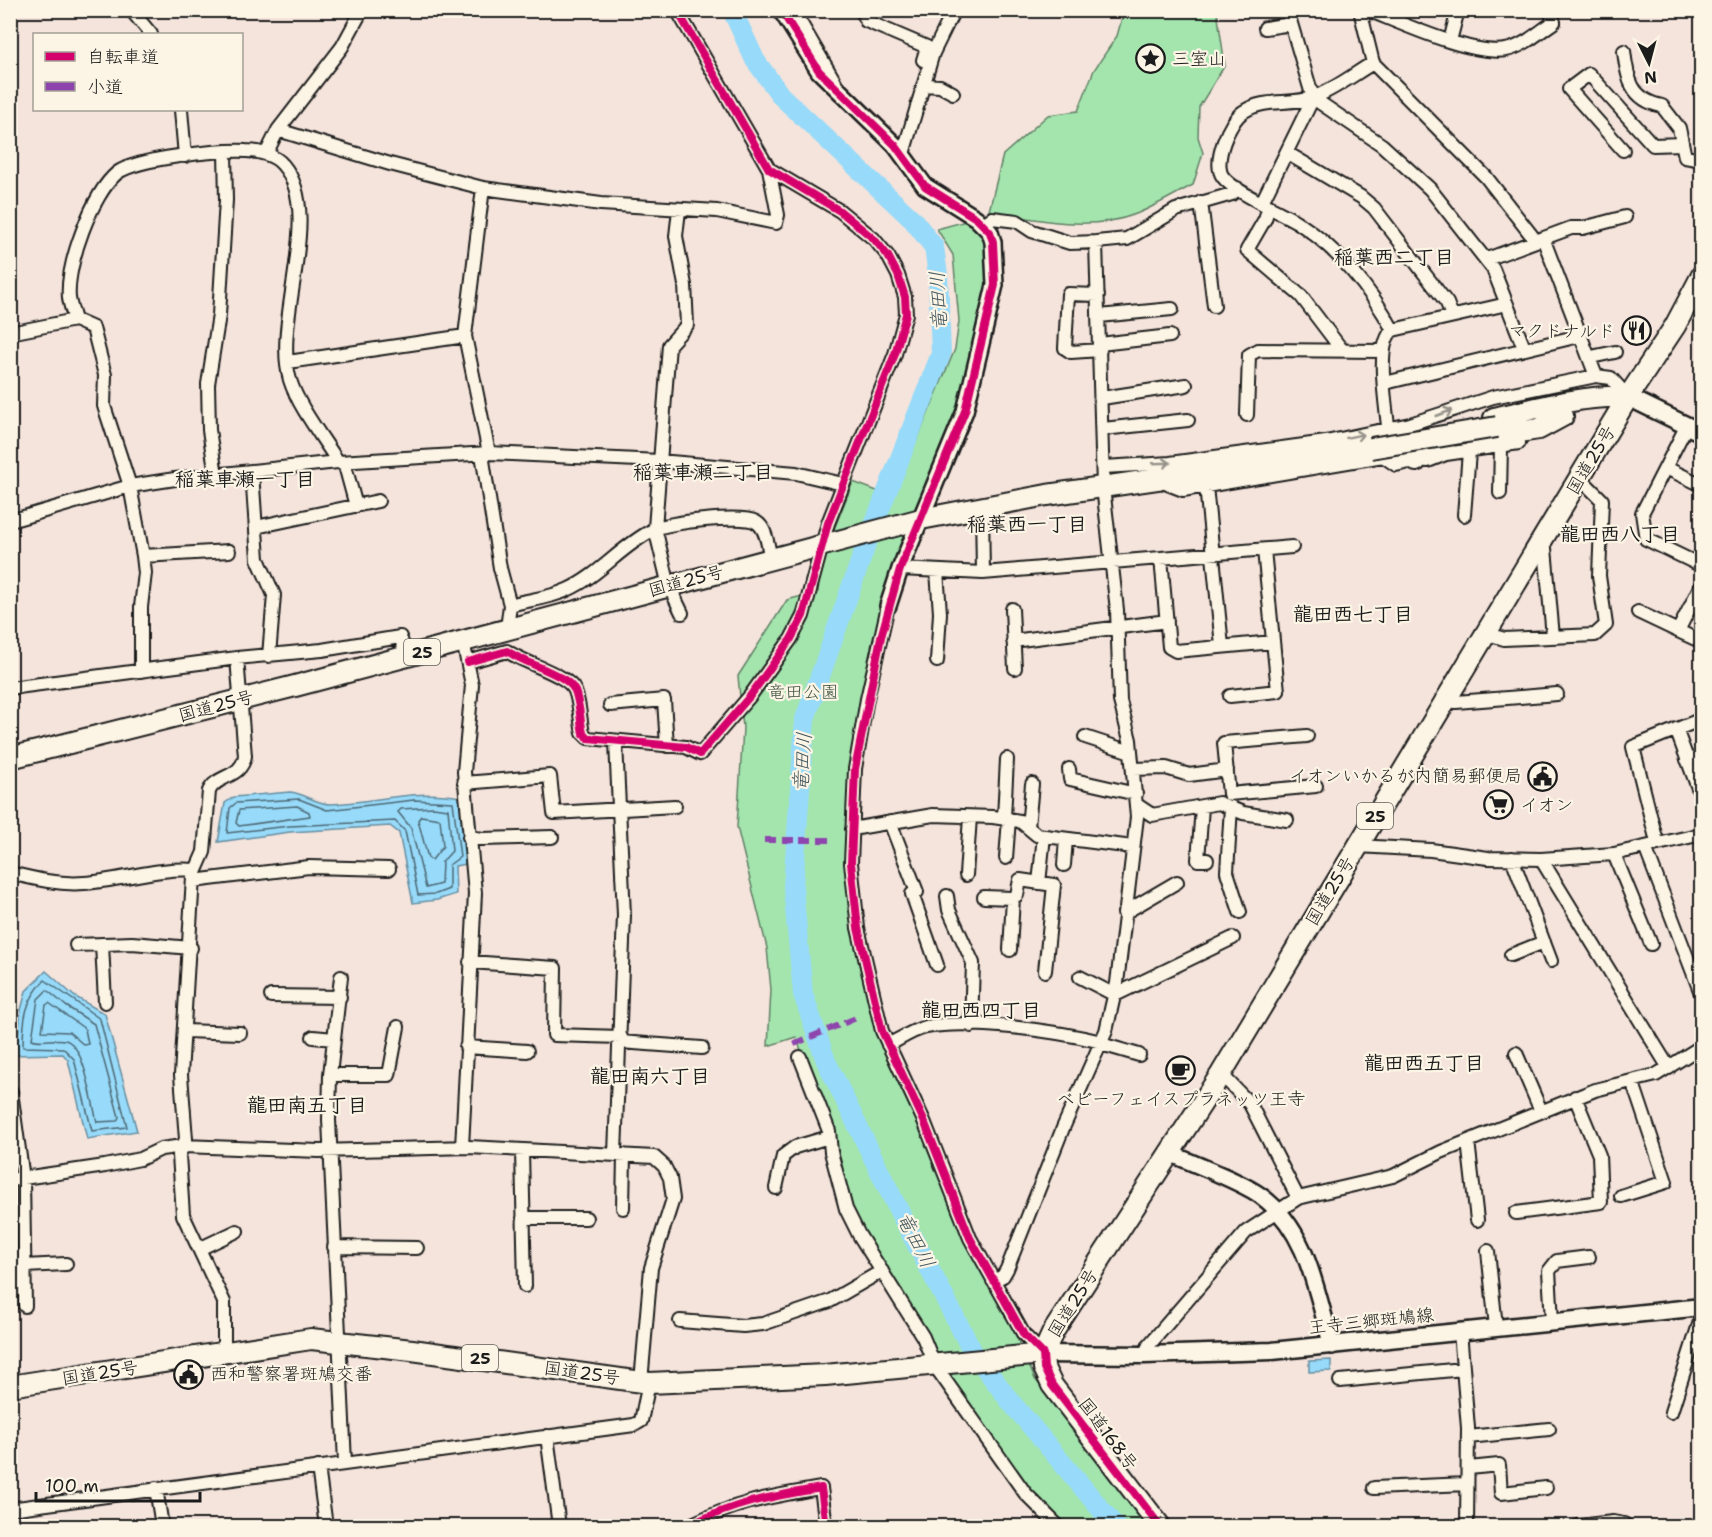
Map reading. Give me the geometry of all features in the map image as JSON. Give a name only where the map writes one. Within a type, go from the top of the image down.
[{"type":"highway","name":"国道25号","points":[[10,1386],[311,1339],[645,1382],[825,1376],[1043,1354],[1053,1332],[1221,1074],[1628,397],[1675,326],[1701,275]]},
{"type":"highway","name":"国道25号","points":[[1497,430],[1552,405],[1608,396],[1628,397]]},
{"type":"highway","name":"国道25号","points":[[10,758],[240,700],[914,521],[1103,487],[1381,451],[1447,426],[1497,430],[1600,410],[1628,397]]},
{"type":"highway","points":[[1416,461],[1421,449],[1425,446],[1539,429],[1563,416]]},
{"type":"highway","name":"国道168号","points":[[1043,1354],[1044,1368],[1052,1385],[1160,1527]]},
{"type":"main road","points":[[1628,397],[1694,429]]},
{"type":"main road","name":"王寺三郷斑鳩線","points":[[1043,1354],[1144,1355],[1332,1346],[1460,1330],[1701,1307]]},
{"type":"street","points":[[131,10],[151,33]]},
{"type":"street","points":[[266,154],[278,130],[342,47],[362,10]]},
{"type":"street","points":[[278,130],[379,161],[483,188],[601,204],[717,211],[776,223],[778,215],[769,169],[677,10]]},
{"type":"street","points":[[781,10],[819,71],[903,154],[909,168],[925,186],[983,224],[993,242],[995,285],[965,411],[914,521],[888,606],[857,760],[852,863],[858,928],[882,1031],[924,1120],[970,1238],[1024,1335],[1043,1354]]},
{"type":"street","points":[[793,10],[834,79],[839,92]]},
{"type":"street","points":[[862,10],[866,21],[927,47],[916,79],[920,99]]},
{"type":"street","points":[[903,154],[933,53],[954,10]]},
{"type":"street","points":[[1287,10],[1313,98],[1382,145],[1430,189],[1487,259],[1508,304],[1524,348]]},
{"type":"street","points":[[1360,10],[1373,63],[1478,168],[1540,240],[1579,336],[1591,357],[1596,376]]},
{"type":"street","points":[[1368,10],[1450,41],[1505,50],[1522,43],[1554,22],[1550,10]]},
{"type":"street","points":[[1450,41],[1458,10]]},
{"type":"street","points":[[1265,28],[1291,24]]},
{"type":"street","points":[[1624,51],[1627,80],[1647,103],[1662,106],[1679,128],[1685,157],[1701,160]]},
{"type":"street","points":[[1373,63],[1313,98],[1253,106],[1241,112],[1218,158],[1222,177],[1322,241],[1367,291],[1393,330]]},
{"type":"street","points":[[1623,150],[1569,89],[1588,74],[1653,145],[1682,144]]},
{"type":"street","points":[[923,85],[940,86],[953,93]]},
{"type":"street","points":[[1313,98],[1265,204],[1265,219],[1247,250],[1301,296],[1342,350]]},
{"type":"street","points":[[181,111],[185,156]]},
{"type":"street","points":[[75,320],[69,298],[71,268],[102,188],[118,173],[133,164],[225,152],[247,151],[266,154],[283,164],[291,178],[299,213],[297,256],[287,324],[290,379],[296,393],[341,462],[356,506]]},
{"type":"street","points":[[216,475],[209,430],[207,384],[219,315],[226,200],[225,152]]},
{"type":"street","points":[[1287,153],[1361,197],[1374,208],[1447,303],[1452,316]]},
{"type":"street","points":[[468,662],[507,651],[534,667],[558,675],[572,685],[576,693],[582,734],[588,738],[686,747],[700,754],[750,696],[791,639],[804,616],[811,593],[812,577],[826,544],[843,484],[895,354],[906,314],[905,297],[888,256],[874,239],[840,211],[769,169]]},
{"type":"street","points":[[483,188],[465,336],[486,453],[500,568],[510,605],[507,629]]},
{"type":"street","points":[[983,224],[992,218],[1017,220],[1032,231],[1070,243],[1127,238],[1138,234],[1161,217],[1201,202],[1232,194],[1237,188]]},
{"type":"street","points":[[1201,202],[1214,306]]},
{"type":"street","points":[[679,210],[676,236],[685,285],[687,325],[669,345],[658,461],[655,528],[669,586],[682,613]]},
{"type":"street","points":[[1487,259],[1571,228],[1583,228],[1625,217]]},
{"type":"street","points":[[993,1281],[1003,1276],[1007,1269],[1063,1128],[1102,1043],[1115,995],[1133,847],[1137,799],[1131,752],[1120,701],[1113,562],[1103,487],[1096,242]]},
{"type":"street","points":[[1098,295],[1068,294],[1065,348],[1071,352],[1170,336]]},
{"type":"street","points":[[1381,451],[1388,429],[1382,351],[1388,334],[1393,330],[1508,304]]},
{"type":"street","points":[[1099,316],[1172,309]]},
{"type":"street","points":[[10,333],[75,320],[93,328],[105,375],[104,406],[130,486],[143,556],[145,573],[141,607],[141,671]]},
{"type":"street","points":[[288,362],[465,336]]},
{"type":"street","points":[[1385,383],[1579,336]]},
{"type":"street","points":[[1247,415],[1249,355],[1258,350],[1382,351]]},
{"type":"street","points":[[1591,357],[1615,352]]},
{"type":"street","points":[[1104,467],[1170,463],[1298,446],[1388,429],[1596,376],[1611,378],[1628,397]]},
{"type":"street","points":[[1102,398],[1186,385]]},
{"type":"street","points":[[1103,429],[1188,420]]},
{"type":"street","points":[[1694,429],[1666,468],[1642,513],[1647,539],[1701,566]]},
{"type":"street","points":[[1381,451],[1395,465],[1428,461],[1446,454],[1469,452],[1497,430]]},
{"type":"street","points":[[1497,430],[1519,443],[1518,437]]},
{"type":"street","points":[[1497,430],[1500,493]]},
{"type":"street","points":[[1156,480],[1183,490],[1381,451]]},
{"type":"street","points":[[1464,515],[1469,452]]},
{"type":"street","points":[[10,521],[130,486],[341,462],[486,453],[658,461],[796,473],[843,484]]},
{"type":"street","points":[[1666,468],[1701,485]]},
{"type":"street","points":[[252,472],[258,559],[274,595],[269,656]]},
{"type":"street","points":[[1486,633],[1503,639],[1595,635],[1606,625],[1599,576],[1602,500],[1580,478]]},
{"type":"street","points":[[1206,486],[1222,646]]},
{"type":"street","points":[[256,528],[378,501]]},
{"type":"street","points":[[982,507],[983,573]]},
{"type":"street","points":[[510,605],[565,591],[587,579],[630,544],[655,528],[739,518],[756,522],[764,530],[771,559]]},
{"type":"street","points":[[1544,537],[1553,637]]},
{"type":"street","points":[[900,569],[983,573],[1292,547]]},
{"type":"street","points":[[1230,696],[1278,691],[1264,550]]},
{"type":"street","points":[[143,556],[229,551]]},
{"type":"street","points":[[1161,558],[1169,647],[1176,651],[1273,642]]},
{"type":"street","points":[[937,570],[940,613],[937,661]]},
{"type":"street","points":[[1678,631],[1701,583]]},
{"type":"street","points":[[1012,609],[1015,668]]},
{"type":"street","points":[[1638,612],[1701,642]]},
{"type":"street","points":[[1013,641],[1167,621]]},
{"type":"street","points":[[10,688],[237,658],[322,650],[400,637],[407,656]]},
{"type":"street","points":[[462,1147],[475,893],[464,783],[472,685],[463,641]]},
{"type":"street","points":[[224,1353],[224,1302],[183,1215],[178,1155],[186,1139],[181,1075],[194,876],[205,845],[208,791],[214,784],[238,772],[243,766],[245,756],[237,658]]},
{"type":"street","points":[[1445,700],[1456,702],[1557,694]]},
{"type":"street","points":[[610,705],[664,700],[667,746]]},
{"type":"street","points":[[1657,842],[1633,747],[1701,719]]},
{"type":"street","points":[[1676,729],[1701,799]]},
{"type":"street","points":[[1307,736],[1224,743],[1229,794],[1316,786]]},
{"type":"street","points":[[1085,737],[1131,752]]},
{"type":"street","points":[[616,742],[621,809],[624,915],[620,1039],[620,1154],[623,1208]]},
{"type":"street","points":[[1687,760],[1701,757]]},
{"type":"street","points":[[1006,858],[1007,759]]},
{"type":"street","points":[[1133,769],[1166,768],[1189,775],[1227,770]]},
{"type":"street","points":[[1070,769],[1070,779],[1137,799],[1152,815],[1219,803],[1243,813],[1287,820]]},
{"type":"street","points":[[464,783],[550,776],[554,813],[675,806]]},
{"type":"street","points":[[1028,827],[1032,783]]},
{"type":"street","points":[[1202,807],[1198,860],[1207,860]]},
{"type":"street","points":[[1231,807],[1227,872],[1240,912]]},
{"type":"street","points":[[852,829],[933,814],[1020,821],[1037,835],[1133,847]]},
{"type":"street","points":[[966,875],[970,817]]},
{"type":"street","points":[[890,822],[918,892],[912,894],[937,966]]},
{"type":"street","points":[[1357,846],[1431,850],[1488,858],[1541,859],[1614,854],[1645,848],[1657,842],[1701,834]]},
{"type":"street","points":[[1039,883],[1044,836]]},
{"type":"street","points":[[469,837],[483,839],[552,837]]},
{"type":"street","points":[[1064,864],[1066,839]]},
{"type":"street","points":[[1645,848],[1701,996]]},
{"type":"street","points":[[1614,854],[1651,944]]},
{"type":"street","points":[[1512,858],[1551,961]]},
{"type":"street","points":[[1541,859],[1668,1068]]},
{"type":"street","points":[[10,873],[62,883],[84,883],[166,870],[194,876],[309,867],[389,868]]},
{"type":"street","points":[[984,897],[1013,898],[1017,896],[1020,880],[1054,885],[1045,971]]},
{"type":"street","points":[[1125,913],[1177,882]]},
{"type":"street","points":[[947,896],[950,909],[973,963],[971,1026]]},
{"type":"street","points":[[1010,951],[1013,898]]},
{"type":"street","points":[[1115,995],[1233,938]]},
{"type":"street","points":[[1511,955],[1544,942]]},
{"type":"street","points":[[102,944],[105,1002]]},
{"type":"street","points":[[76,945],[191,948]]},
{"type":"street","points":[[470,962],[555,968],[554,1035],[702,1048]]},
{"type":"street","points":[[341,976],[330,1075],[329,1150],[335,1289],[341,1342],[345,1463]]},
{"type":"street","points":[[1080,977],[1115,995]]},
{"type":"street","points":[[271,996],[340,998]]},
{"type":"street","points":[[888,1046],[924,1028],[971,1026],[1041,1031],[1102,1043],[1139,1055]]},
{"type":"street","points":[[330,1075],[390,1075],[398,1027]]},
{"type":"street","points":[[184,1031],[240,1033]]},
{"type":"street","points":[[313,1037],[334,1039]]},
{"type":"street","points":[[1144,1355],[1149,1345],[1246,1232],[1298,1198],[1393,1176],[1468,1141],[1575,1097],[1595,1090],[1633,1083],[1668,1068],[1701,1046]]},
{"type":"street","points":[[466,1047],[527,1051]]},
{"type":"street","points":[[1516,1053],[1542,1111]]},
{"type":"street","points":[[800,1057],[829,1137],[837,1182],[846,1209],[923,1337],[1025,1493],[1058,1527]]},
{"type":"street","points":[[1221,1074],[1250,1104],[1298,1198]]},
{"type":"street","points":[[1621,1196],[1666,1182],[1633,1083]]},
{"type":"street","points":[[10,1084],[25,1306]]},
{"type":"street","points":[[1516,1213],[1601,1202],[1599,1155],[1575,1097]]},
{"type":"street","points":[[776,1188],[783,1156],[795,1147],[829,1137]]},
{"type":"street","points":[[1468,1141],[1477,1220]]},
{"type":"street","points":[[10,1509],[634,1425],[641,1421],[651,1268],[660,1232],[671,1205],[673,1186],[664,1166],[654,1157],[462,1147],[329,1150],[183,1146],[160,1149],[140,1159],[17,1179]]},
{"type":"street","points":[[522,1151],[525,1286]]},
{"type":"street","points":[[1170,1153],[1260,1195],[1289,1223],[1302,1245],[1332,1346]]},
{"type":"street","points":[[523,1218],[586,1218]]},
{"type":"street","points":[[199,1249],[237,1231]]},
{"type":"street","points":[[334,1247],[417,1248]]},
{"type":"street","points":[[1488,1251],[1496,1327]]},
{"type":"street","points":[[1552,1322],[1549,1271],[1557,1261],[1589,1257]]},
{"type":"street","points":[[24,1266],[66,1264]]},
{"type":"street","points":[[680,1322],[743,1326],[763,1324],[830,1301],[882,1271]]},
{"type":"street","points":[[1671,1412],[1701,1315]]},
{"type":"street","points":[[1460,1330],[1468,1437],[1467,1527]]},
{"type":"street","points":[[1340,1381],[1463,1369]]},
{"type":"street","points":[[1468,1437],[1549,1429]]},
{"type":"street","points":[[547,1436],[559,1527]]},
{"type":"street","points":[[1469,1468],[1499,1465],[1501,1493],[1546,1488]]},
{"type":"street","points":[[318,1467],[326,1527]]},
{"type":"street","points":[[1374,1488],[1467,1484]]},
{"type":"street","points":[[156,1488],[162,1527]]},
{"type":"street","points":[[687,1527],[722,1509],[751,1500],[821,1488],[826,1527]]},
{"type":"street","points":[[1578,1527],[1613,1522],[1624,1524],[1623,1527]]},
{"type":"green space","points":[[1124,11],[1217,11],[1225,65],[1199,107],[1198,137],[1203,153],[1193,185],[1136,214],[1100,222],[1062,223],[989,211],[1003,155],[1048,115],[1078,111],[1094,70],[1117,36]]},
{"type":"green space","name":"竜田公園","points":[[966,221],[980,232],[987,249],[991,282],[960,402],[923,501],[873,662],[846,868],[871,1008],[1035,1379],[1153,1526],[1065,1526],[1028,1489],[966,1402],[859,1223],[846,1191],[830,1126],[796,1037],[768,1046],[771,990],[767,948],[737,827],[743,728],[738,676],[787,600],[818,592],[820,564],[853,482],[893,497],[955,349],[959,321],[953,255],[937,229]]},
{"type":"water","points":[[290,792],[330,804],[427,794],[460,797],[467,864],[455,866],[456,894],[437,900],[413,903],[399,833],[390,826],[290,832],[218,842],[225,803],[234,797]]},
{"type":"water","points":[[46,971],[74,996],[105,1014],[137,1131],[87,1139],[68,1060],[63,1054],[13,1055],[16,1051],[21,1010],[26,991]]},
{"type":"water","points":[[1331,1360],[1331,1371],[1309,1372],[1309,1361]]},
{"type":"waterway","name":"竜田川","points":[[732,10],[755,60],[781,96],[913,220],[934,247],[938,275],[941,354],[866,545],[805,719],[793,887],[803,994],[826,1061],[898,1209],[973,1352],[1010,1401],[1115,1526]]},
{"type":"marked path","points":[[764,840],[829,840]]},
{"type":"marked path","points":[[794,1044],[856,1018]]},
{"type":"cycle path","points":[[468,662],[507,651],[564,679],[575,691],[583,733],[588,738],[686,747],[700,754],[750,696],[791,639],[803,616],[828,523],[895,354],[906,314],[905,297],[898,275],[888,256],[874,239],[840,211],[769,169],[677,10]]},
{"type":"cycle path","points":[[781,10],[819,71],[895,145],[925,186],[976,218],[990,232],[993,242],[995,285],[965,411],[900,569],[881,637],[855,769],[851,863],[858,928],[882,1031],[924,1121],[970,1238],[1024,1335],[1043,1354],[1044,1368],[1052,1385],[1160,1526]]},
{"type":"cycle path","points":[[688,1526],[753,1501],[821,1488],[826,1526]]},
{"type":"place","name":"三室山","points":[[1151,59]]},
{"type":"place","name":"マクドナルド","points":[[1636,331]]},
{"type":"place","name":"イオンいかるが内簡易郵便局","points":[[1543,776]]},
{"type":"place","name":"イオン","points":[[1499,805]]},
{"type":"place","name":"ベビーフェイスプラネッツ王寺","points":[[1181,1070]]},
{"type":"place","name":"西和警察署斑鳩交番","points":[[189,1374]]},
{"type":"district","name":"稲葉西二丁目","points":[[1394,257]]},
{"type":"district","name":"稲葉車瀬二丁目","points":[[703,472]]},
{"type":"district","name":"稲葉車瀬一丁目","points":[[245,479]]},
{"type":"district","name":"稲葉西一丁目","points":[[1027,524]]},
{"type":"district","name":"龍田西八丁目","points":[[1620,534]]},
{"type":"district","name":"龍田西七丁目","points":[[1353,614]]},
{"type":"district","name":"龍田西四丁目","points":[[981,1010]]},
{"type":"district","name":"龍田西五丁目","points":[[1424,1063]]},
{"type":"district","name":"龍田南六丁目","points":[[650,1076]]},
{"type":"district","name":"龍田南五丁目","points":[[307,1105]]}]
